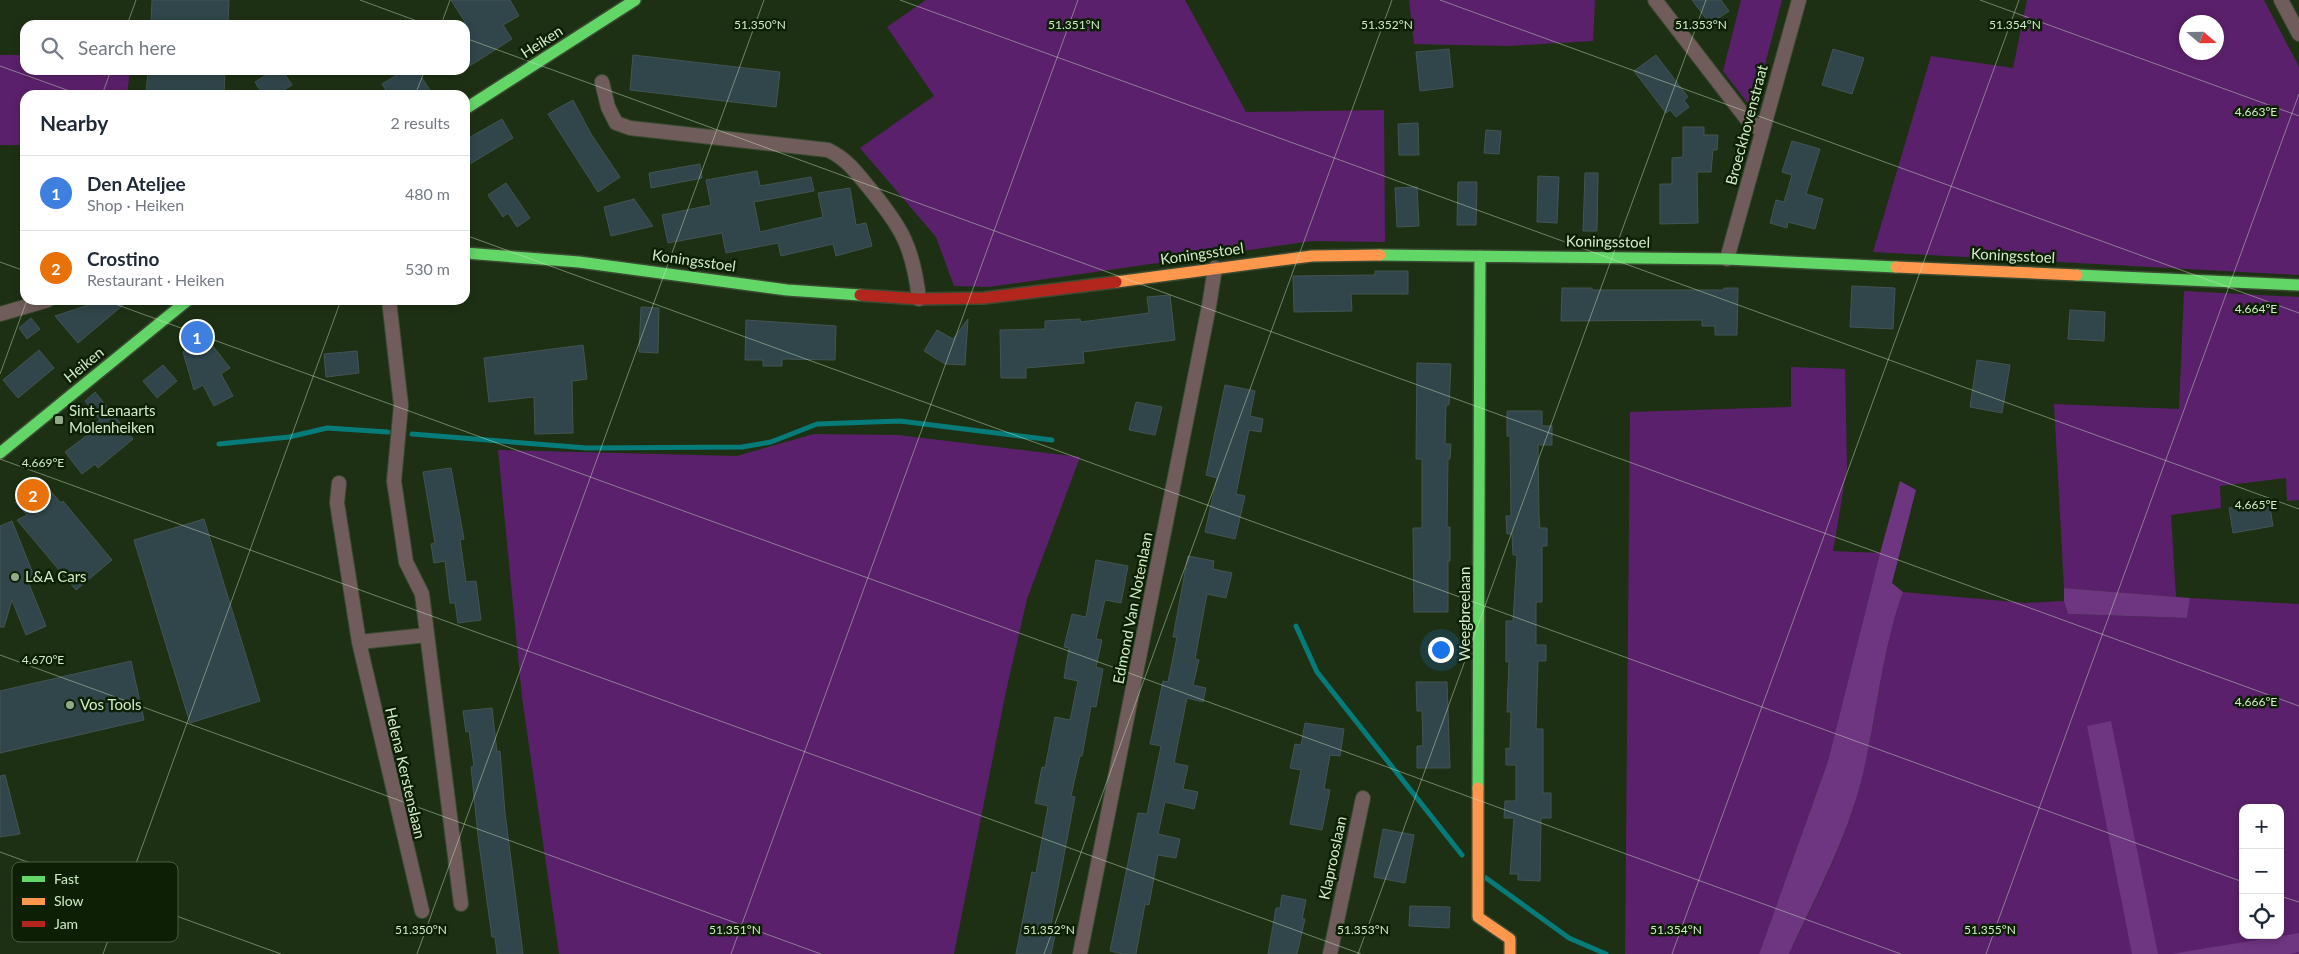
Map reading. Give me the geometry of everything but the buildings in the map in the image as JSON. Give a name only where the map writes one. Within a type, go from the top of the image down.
[{"type":"street","name":"Heiken","points":[[470,106],[635,0]]},
{"type":"street","points":[[1655,0],[1746,118],[1762,131]]},
{"type":"street","name":"Broeckhovenstraat","points":[[1727,259],[1799,0]]},
{"type":"street","points":[[2282,0],[2299,34]]},
{"type":"street","points":[[602,82],[608,107],[616,123],[630,128],[828,150],[840,156],[851,165],[896,222],[907,241],[916,267],[919,299]]},
{"type":"street","name":"Koningsstoel","points":[[470,252],[579,262],[788,290],[919,299],[984,298],[1042,292],[1312,256],[1727,259],[2299,285]]},
{"type":"street","name":"Weegbreelaan","points":[[1480,256],[1478,917],[1510,939],[1510,954]]},
{"type":"street","name":"Edmond Van Notenlaan","points":[[1080,954],[1207,316],[1214,268]]},
{"type":"street","points":[[0,314],[31,305]]},
{"type":"street","name":"Heiken","points":[[0,453],[182,305]]},
{"type":"street","points":[[390,305],[401,405],[394,481],[406,562],[422,594],[461,904]]},
{"type":"street","name":"Helena Kerstenslaan","points":[[339,484],[337,503],[359,642],[422,911]]},
{"type":"street","points":[[359,642],[427,635]]},
{"type":"street","name":"Klaprooslaan","points":[[1330,954],[1363,798]]},
{"type":"shaded area","points":[[926,0],[1185,0],[1246,112],[1384,110],[1385,242],[1312,241],[989,287],[954,286],[936,237],[860,148],[934,96],[887,27]]},
{"type":"shaded area","points":[[1409,0],[1595,0],[1593,41],[1508,46],[1414,44]]},
{"type":"shaded area","points":[[1741,0],[1782,0],[1753,110],[1723,71]]},
{"type":"shaded area","points":[[2027,0],[2264,0],[2299,67],[2299,275],[1873,252],[1931,56],[2013,68]]},
{"type":"shaded area","points":[[0,55],[20,55],[20,75],[129,75],[128,90],[20,90],[20,145],[0,145]]},
{"type":"shaded area","points":[[2184,291],[2299,297],[2299,500],[2287,501],[2286,478],[2220,486],[2221,508],[2171,515],[2176,597],[2064,588],[2054,404],[2179,409]]},
{"type":"shaded area","points":[[1791,367],[1845,369],[1847,468],[1833,551],[1880,553],[1828,761],[1759,954],[1625,954],[1630,412],[1791,407]]},
{"type":"shaded area","points":[[814,434],[898,435],[1080,457],[1027,599],[1006,691],[954,954],[559,954],[522,697],[498,450],[737,456]]},
{"type":"shaded area","points":[[1900,481],[1916,490],[1892,583],[1903,592],[1890,636],[1868,751],[1857,797],[1840,843],[1789,954],[1759,954],[1828,761]]},
{"type":"shaded area","points":[[2064,588],[2190,598],[2187,618],[2068,614],[2064,601]]},
{"type":"shaded area","points":[[1903,592],[2026,603],[2064,601],[2068,614],[2187,618],[2190,598],[2299,604],[2299,954],[1789,954],[1831,866],[1857,797],[1868,751],[1890,636]]},
{"type":"shaded area","points":[[2111,721],[2158,954],[2132,954],[2087,726]]},
{"type":"shaded area","points":[[2299,933],[2299,952],[2290,954],[2171,954],[2262,939],[2284,939],[2284,935]]},
{"type":"waterway","points":[[412,434],[587,448],[742,447],[771,442],[817,424],[900,421],[1052,440]]},
{"type":"waterway","points":[[219,444],[289,437],[327,428],[388,432]]},
{"type":"waterway","points":[[1296,626],[1317,672],[1462,855]]},
{"type":"waterway","points":[[1486,878],[1569,938],[1606,954]]},
{"type":"traffic: fast","points":[[470,106],[635,0]]},
{"type":"traffic: fast","points":[[470,253],[579,262],[787,290],[860,295]]},
{"type":"traffic: fast","points":[[1380,255],[1727,259],[1896,267]]},
{"type":"traffic: fast","points":[[1478,788],[1480,256]]},
{"type":"traffic: fast","points":[[2077,275],[2299,285]]},
{"type":"traffic: fast","points":[[0,453],[182,305]]},
{"type":"traffic: slow","points":[[1116,282],[1312,256],[1380,255]]},
{"type":"traffic: slow","points":[[1896,267],[2077,275]]},
{"type":"traffic: slow","points":[[1478,788],[1478,917],[1510,939],[1510,954]]},
{"type":"traffic: jam","points":[[860,295],[919,299],[984,298],[1116,282]]},
{"type":"place","name":"Den Ateljee","points":[[197,337]]},
{"type":"place","name":"Sint-Lenaarts Molenheiken","points":[[59,420]]},
{"type":"place","name":"Crostino","points":[[33,495]]},
{"type":"place","name":"L&A Cars","points":[[15,577]]},
{"type":"place","name":"Vos Tools","points":[[70,705]]}]
